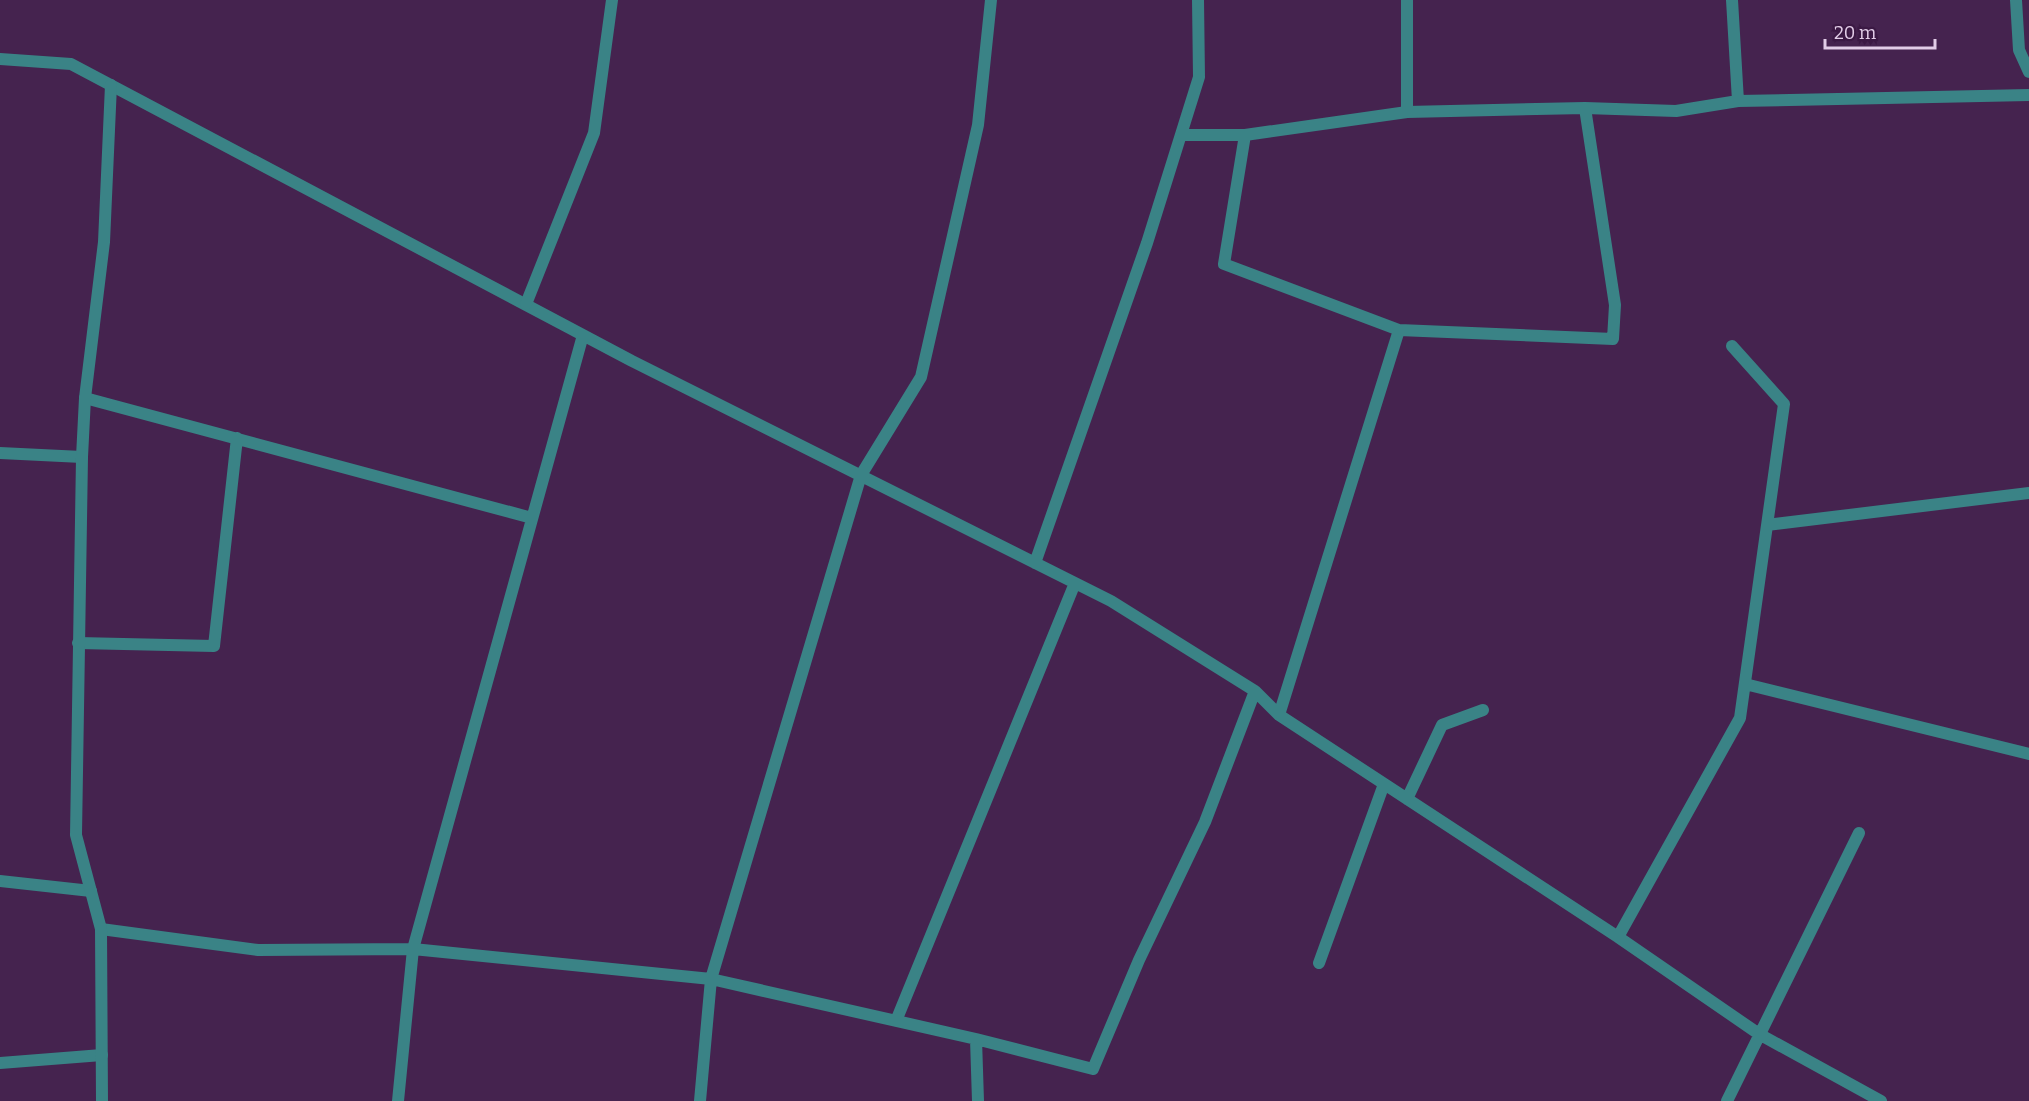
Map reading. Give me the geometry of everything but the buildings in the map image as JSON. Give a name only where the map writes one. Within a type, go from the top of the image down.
[{"type":"street","points":[[526,304],[594,133],[612,0]]},
{"type":"street","points":[[700,1101],[711,979],[861,475],[921,378],[978,124],[991,0]]},
{"type":"street","points":[[1035,563],[1147,243],[1199,77],[1198,0]]},
{"type":"street","points":[[1407,0],[1407,112]]},
{"type":"street","points":[[1732,0],[1738,101]]},
{"type":"street","points":[[2016,0],[2019,50],[2029,72]]},
{"type":"street","points":[[0,59],[71,64],[583,335],[1111,601],[1255,691],[1279,715],[1618,937],[1760,1034],[1881,1101]]},
{"type":"street","points":[[102,1101],[100,929],[76,835],[82,457],[85,398],[104,242],[111,85]]},
{"type":"street","points":[[1181,135],[1245,135],[1407,112],[1585,108],[1676,111],[1738,101],[2029,95]]},
{"type":"street","points":[[1245,135],[1224,264],[1399,330],[1613,339],[1615,305],[1585,108]]},
{"type":"street","points":[[1279,715],[1399,330]]},
{"type":"street","points":[[398,1101],[413,949],[583,335]]},
{"type":"street","points":[[1618,937],[1740,718],[1784,404],[1732,346]]},
{"type":"street","points":[[85,398],[532,518]]},
{"type":"street","points":[[78,644],[214,646],[237,438]]},
{"type":"street","points":[[0,453],[82,457]]},
{"type":"street","points":[[1767,525],[2029,494]]},
{"type":"street","points":[[896,1021],[1075,583]]},
{"type":"street","points":[[1745,684],[2029,754]]},
{"type":"street","points":[[100,929],[258,950],[413,949],[711,979],[976,1039],[1093,1069],[1139,960],[1205,822],[1255,691]]},
{"type":"street","points":[[1407,799],[1442,725],[1483,710]]},
{"type":"street","points":[[1319,963],[1384,784]]},
{"type":"street","points":[[1727,1101],[1858,833]]},
{"type":"street","points":[[0,881],[91,891]]},
{"type":"street","points":[[976,1039],[978,1101]]},
{"type":"street","points":[[0,1063],[102,1055]]}]
